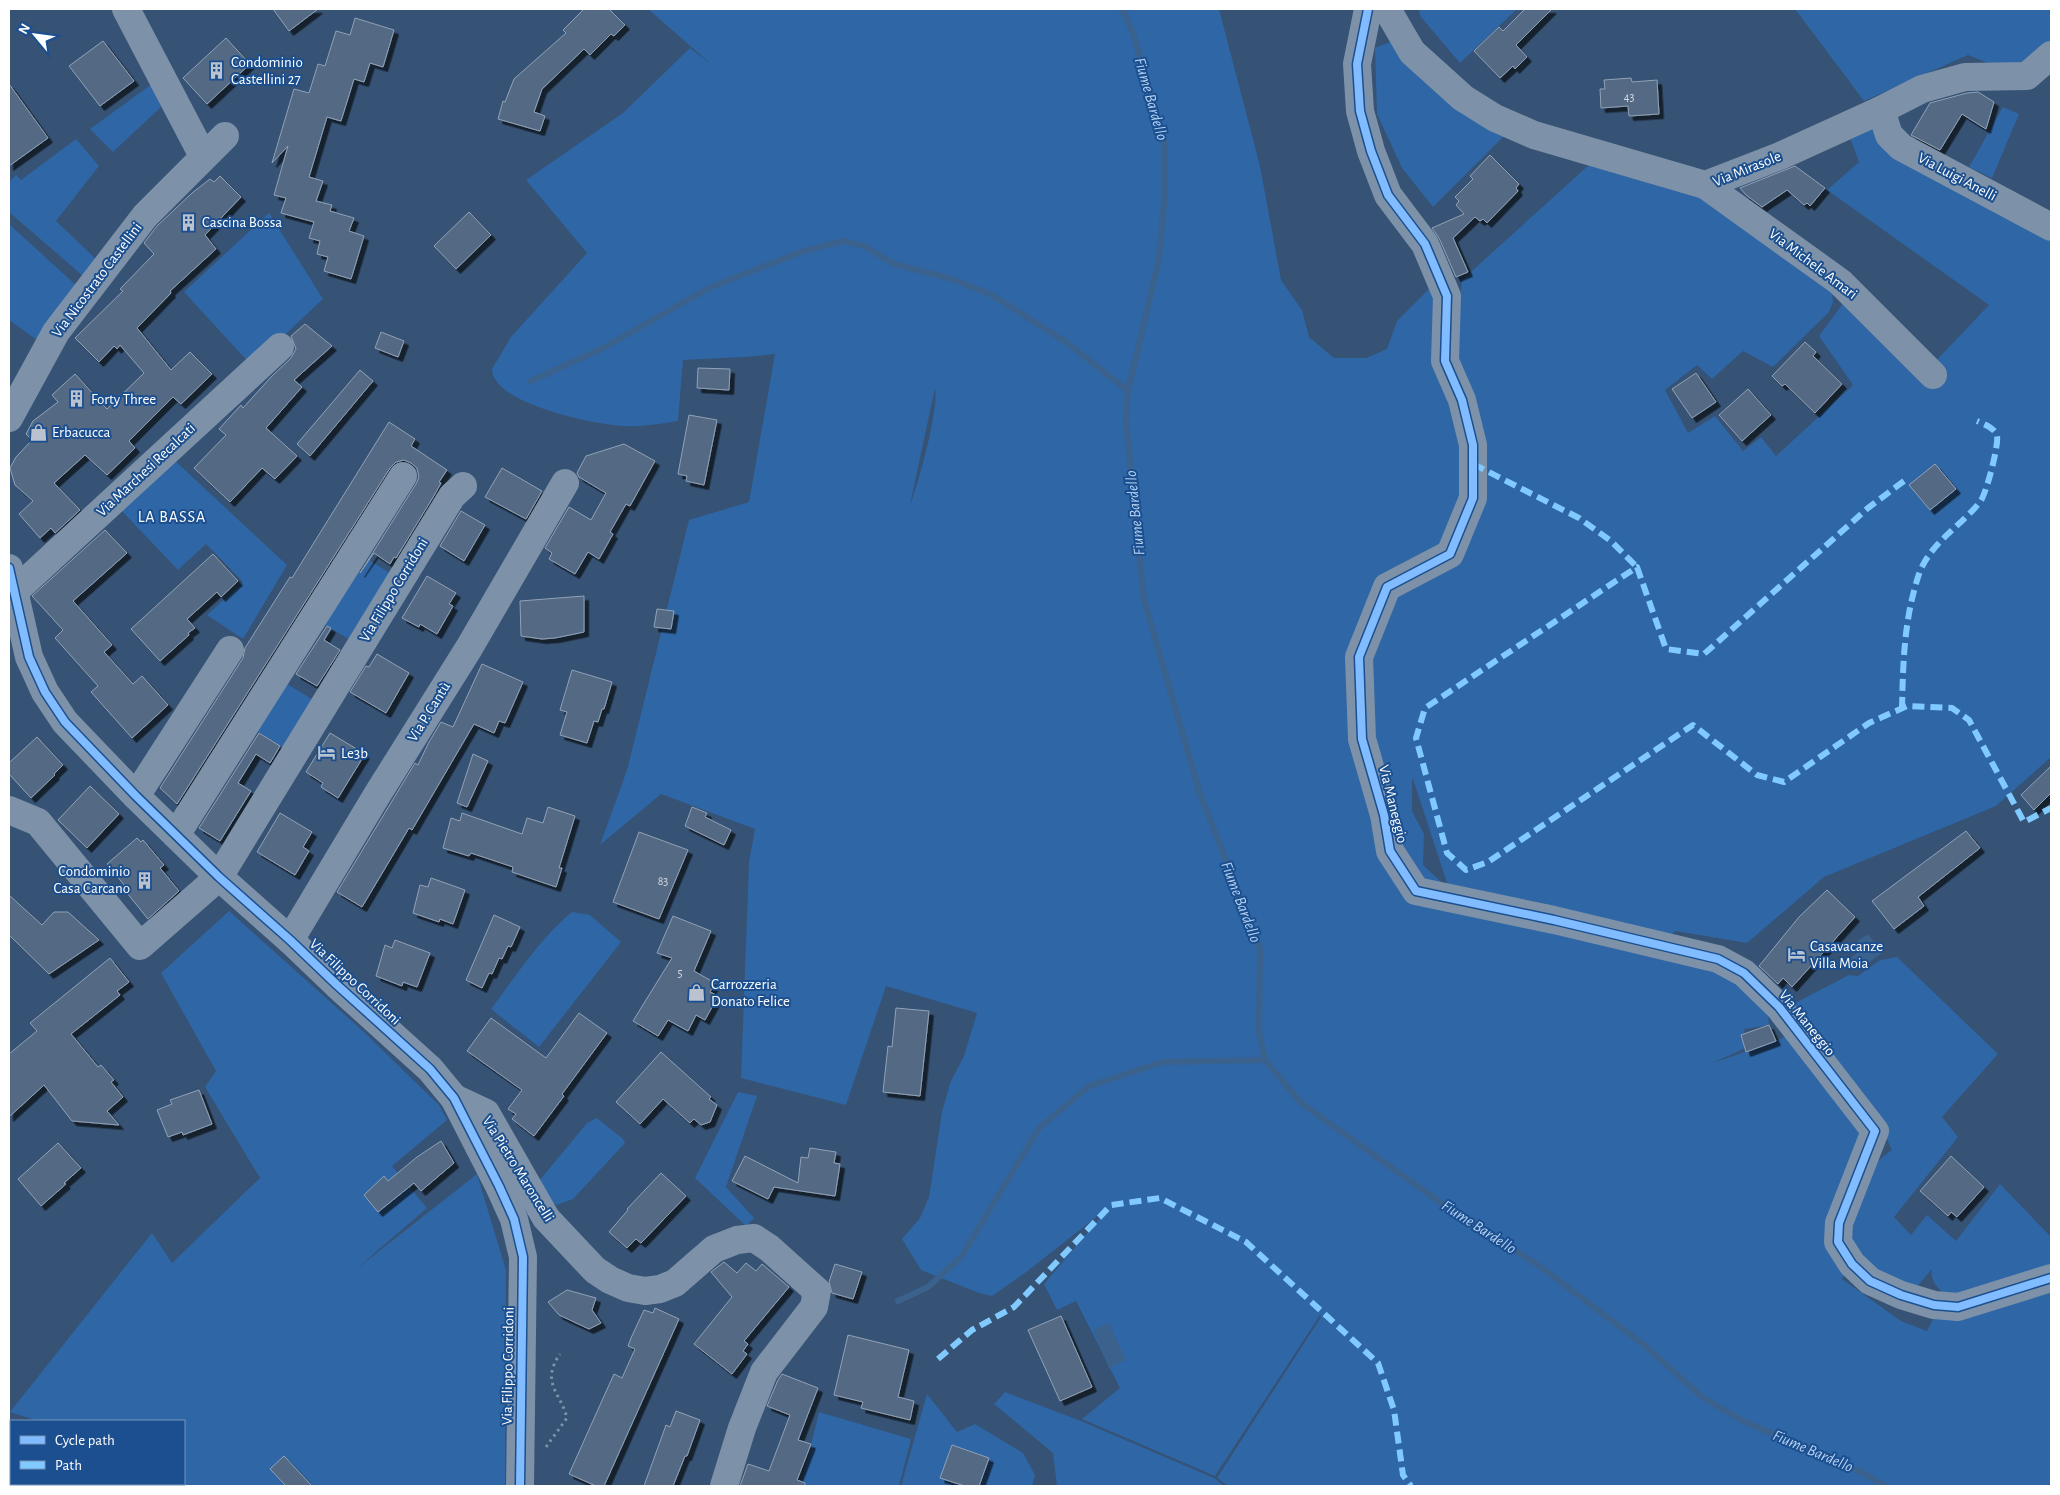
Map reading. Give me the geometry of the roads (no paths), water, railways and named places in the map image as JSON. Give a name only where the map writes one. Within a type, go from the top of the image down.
[{"type":"street","points":[[126,9],[203,156]]},
{"type":"street","name":"Via Maneggio","points":[[1368,9],[1358,64],[1360,111],[1371,150],[1388,195],[1424,244],[1446,296],[1445,361],[1462,400],[1473,445],[1473,498],[1450,554],[1387,587],[1359,657],[1362,739],[1384,815],[1390,852],[1416,891],[1554,920],[1718,959],[1744,973],[1779,1007],[1875,1131],[1839,1223],[1838,1242],[1852,1264],[1870,1281],[1901,1295],[1934,1305],[1958,1307],[2051,1278]]},
{"type":"street","name":"Via Mirasole","points":[[1387,9],[1412,52],[1463,98],[1495,118],[1534,136],[1705,185],[1780,156],[1882,110],[1922,89],[1965,77],[2028,76],[2051,55]]},
{"type":"street","name":"Via Luigi Anelli","points":[[1882,110],[1889,135],[1901,146],[2051,227]]},
{"type":"street","name":"Via Nicostrato Castellini","points":[[9,418],[56,332],[145,216],[225,136]]},
{"type":"street","name":"Via Michele Amari","points":[[1705,185],[1840,282],[1933,375]]},
{"type":"street","name":"Via Marchesi Recalcati","points":[[11,580],[280,347]]},
{"type":"street","points":[[176,835],[403,476]]},
{"type":"street","name":"Via P. Cantù","points":[[290,940],[468,648],[565,483]]},
{"type":"street","name":"Via Filippo Corridoni","points":[[219,878],[452,496],[463,486]]},
{"type":"street","name":"Via Filippo Corridoni","points":[[11,580],[29,657],[45,692],[64,722],[219,878],[290,940],[430,1069],[454,1098],[514,1219],[523,1257],[520,1486]]},
{"type":"street","points":[[136,796],[230,650]]},
{"type":"street","points":[[9,810],[38,822],[140,946],[219,878]]},
{"type":"street","name":"Via Pietro Maroncelli","points":[[454,1098],[486,1114],[546,1218],[595,1270],[610,1280],[628,1288],[645,1291],[660,1290],[675,1283],[714,1249],[737,1240],[754,1238],[770,1248],[817,1291],[814,1307],[764,1372],[742,1428],[724,1486]]},
{"type":"street","points":[[9,1436],[9,1457]]},
{"type":"waterway","name":"Fiume Bardello","points":[[1122,9],[1133,33],[1165,146],[1165,191],[1159,259],[1128,391],[1126,421],[1144,600],[1200,794],[1260,948],[1259,1032],[1265,1060],[1301,1103],[1451,1210],[1538,1265],[1643,1344],[1702,1397],[1743,1421],[1863,1473],[1885,1486]]},
{"type":"waterway","points":[[531,381],[601,349],[711,287],[801,252],[842,241],[864,246],[894,264],[952,279],[992,295],[1066,342],[1128,391]]},
{"type":"waterway","points":[[898,1301],[928,1287],[961,1257],[1039,1128],[1089,1086],[1163,1062],[1265,1060]]},
{"type":"place","name":"Condominio Castellini 27","points":[[217,71]]},
{"type":"place","name":"Cascina Bossa","points":[[188,222]]},
{"type":"place","name":"Forty Three","points":[[77,399]]},
{"type":"place","name":"Erbacucca","points":[[38,432]]},
{"type":"place","name":"Le3b","points":[[327,753]]},
{"type":"place","name":"Condominio Casa Carcano","points":[[144,880]]},
{"type":"place","name":"Casavacanze Villa Moia","points":[[1796,955]]},
{"type":"place","name":"Carrozzeria Donato Felice","points":[[697,993]]},
{"type":"district","name":"LA BASSA","points":[[172,517]]}]
